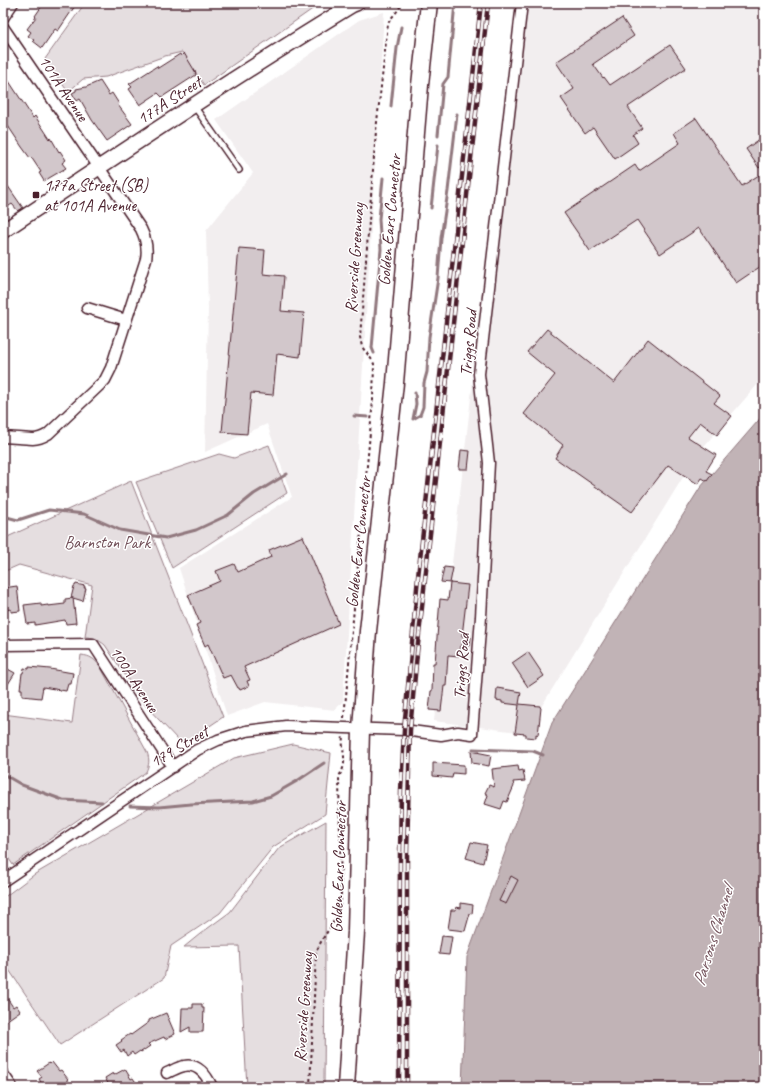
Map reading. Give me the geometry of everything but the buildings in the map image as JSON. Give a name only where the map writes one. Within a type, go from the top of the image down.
[{"type":"main road","name":"Golden Ears Connector","points":[[346,1087],[356,932],[361,729],[368,631],[394,383],[419,92],[429,3]]},
{"type":"street","points":[[3,18],[13,3]]},
{"type":"street","name":"177A Street","points":[[3,231],[193,106],[357,3]]},
{"type":"street","name":"Triggs Road","points":[[472,734],[481,617],[489,463],[479,374],[522,3]]},
{"type":"street","name":"101A Avenue","points":[[3,27],[141,229],[147,244],[146,259],[111,368],[105,380],[43,437],[38,439],[3,438]]},
{"type":"street","points":[[87,308],[126,320]]},
{"type":"street","name":"100A Avenue","points":[[3,645],[92,644],[173,766]]},
{"type":"street","name":"179 Street","points":[[3,881],[197,750],[218,740],[246,731],[286,726],[410,730],[441,735],[458,732],[472,734]]},
{"type":"street","points":[[167,1073],[182,1066],[192,1065],[202,1072],[209,1080],[212,1087]]},
{"type":"street","points":[[3,1074],[12,1087]]},
{"type":"lane","points":[[193,106],[239,170]]},
{"type":"path","name":"Riverside Greenway","points":[[345,715],[373,400],[374,364],[362,347],[360,337],[374,150],[388,24],[401,4]]},
{"type":"path","name":"Riverside Greenway","points":[[310,1087],[316,953],[336,918],[340,902],[339,776],[342,772],[345,761],[342,744]]},
{"type":"shaded area","points":[[516,3],[764,3],[764,377],[698,453],[525,733],[434,721]]},
{"type":"shaded area","points":[[384,12],[343,701],[335,710],[265,702],[227,716],[179,568],[292,497],[267,424],[205,452],[208,309],[206,231],[253,173],[216,120],[359,20]]},
{"type":"green space","points":[[85,3],[321,3],[204,85],[182,52],[165,56],[106,77],[83,79],[68,92],[45,59]]},
{"type":"green space","points":[[269,445],[287,493],[172,568],[136,482],[219,454],[234,458]]},
{"type":"green space","name":"Barnston Park","points":[[131,481],[223,717],[186,742],[178,740],[145,705],[105,645],[96,639],[85,637],[92,585],[19,565],[3,572],[3,539]]},
{"type":"green space","points":[[81,655],[92,658],[100,666],[147,752],[149,760],[148,767],[146,772],[13,865],[3,850],[3,714],[72,723]]},
{"type":"green space","points":[[293,744],[331,753],[325,814],[273,847],[220,913],[171,946],[164,978],[60,1045],[3,961],[3,898],[35,874],[234,758]]},
{"type":"green space","points":[[326,821],[324,1087],[247,1087],[239,946],[184,947],[230,912],[279,848]]},
{"type":"water","name":"Parsons Channel","points":[[764,414],[764,1087],[462,1087],[467,957],[552,723],[700,488]]},
{"type":"waterway","points":[[438,135],[443,84],[448,77],[455,3]]},
{"type":"waterway","points":[[391,106],[397,48],[401,27]]},
{"type":"waterway","points":[[413,419],[420,415],[423,407],[429,337],[438,278],[441,238],[457,114]]},
{"type":"waterway","points":[[431,208],[438,145]]},
{"type":"waterway","points":[[374,353],[372,348],[381,249],[379,219],[383,178]]},
{"type":"waterway","points":[[413,419],[416,404],[415,393]]},
{"type":"waterway","points":[[354,416],[368,417]]},
{"type":"waterway","points":[[3,516],[18,520],[49,510],[84,514],[120,530],[166,538],[196,530],[228,515],[254,494],[287,474]]},
{"type":"waterway","points":[[473,749],[533,751],[543,755]]},
{"type":"waterway","points":[[130,806],[159,807],[253,801],[271,796],[324,763]]},
{"type":"waterway","points":[[3,774],[22,785],[63,800],[102,802]]},
{"type":"railway","points":[[399,1087],[400,853],[404,730],[418,577],[481,3]]},
{"type":"railway","points":[[407,1087],[407,854],[410,730],[417,653],[488,3]]},
{"type":"place","name":"177a Street (SB) at 101A Avenue","points":[[36,195]]}]
